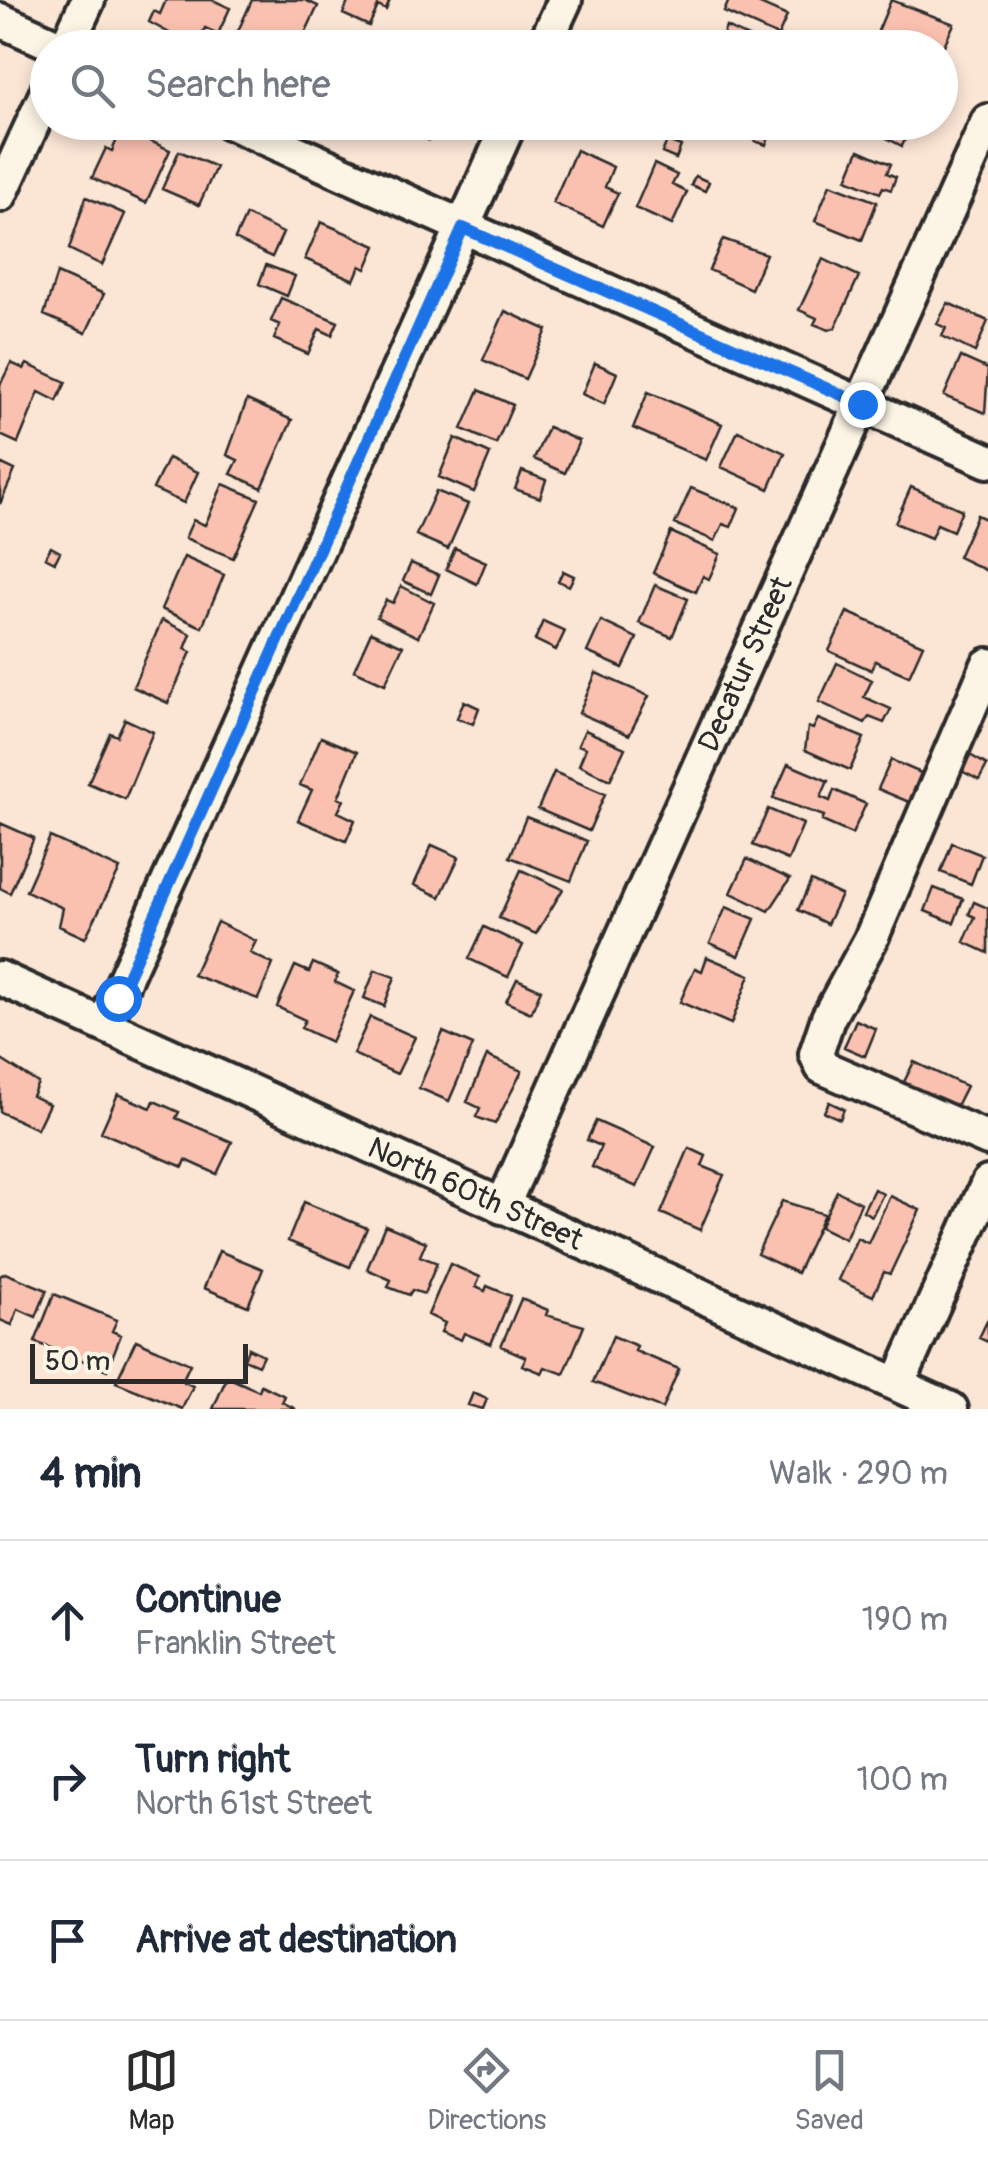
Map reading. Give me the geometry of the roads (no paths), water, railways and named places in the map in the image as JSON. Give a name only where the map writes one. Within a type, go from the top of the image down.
[{"type":"street","points":[[73,30],[88,0]]},
{"type":"street","points":[[551,30],[564,0]]},
{"type":"street","points":[[0,20],[30,33]]},
{"type":"street","name":"Decatur Street","points":[[502,1206],[988,121]]},
{"type":"street","points":[[0,195],[30,129]]},
{"type":"street","points":[[269,140],[988,461]]},
{"type":"street","points":[[104,1025],[502,140]]},
{"type":"street","points":[[988,665],[870,940],[828,1018],[816,1054],[822,1067],[988,1140]]},
{"type":"street","name":"North 60th Street","points":[[0,978],[952,1409]]},
{"type":"street","points":[[898,1384],[988,1183]]}]
